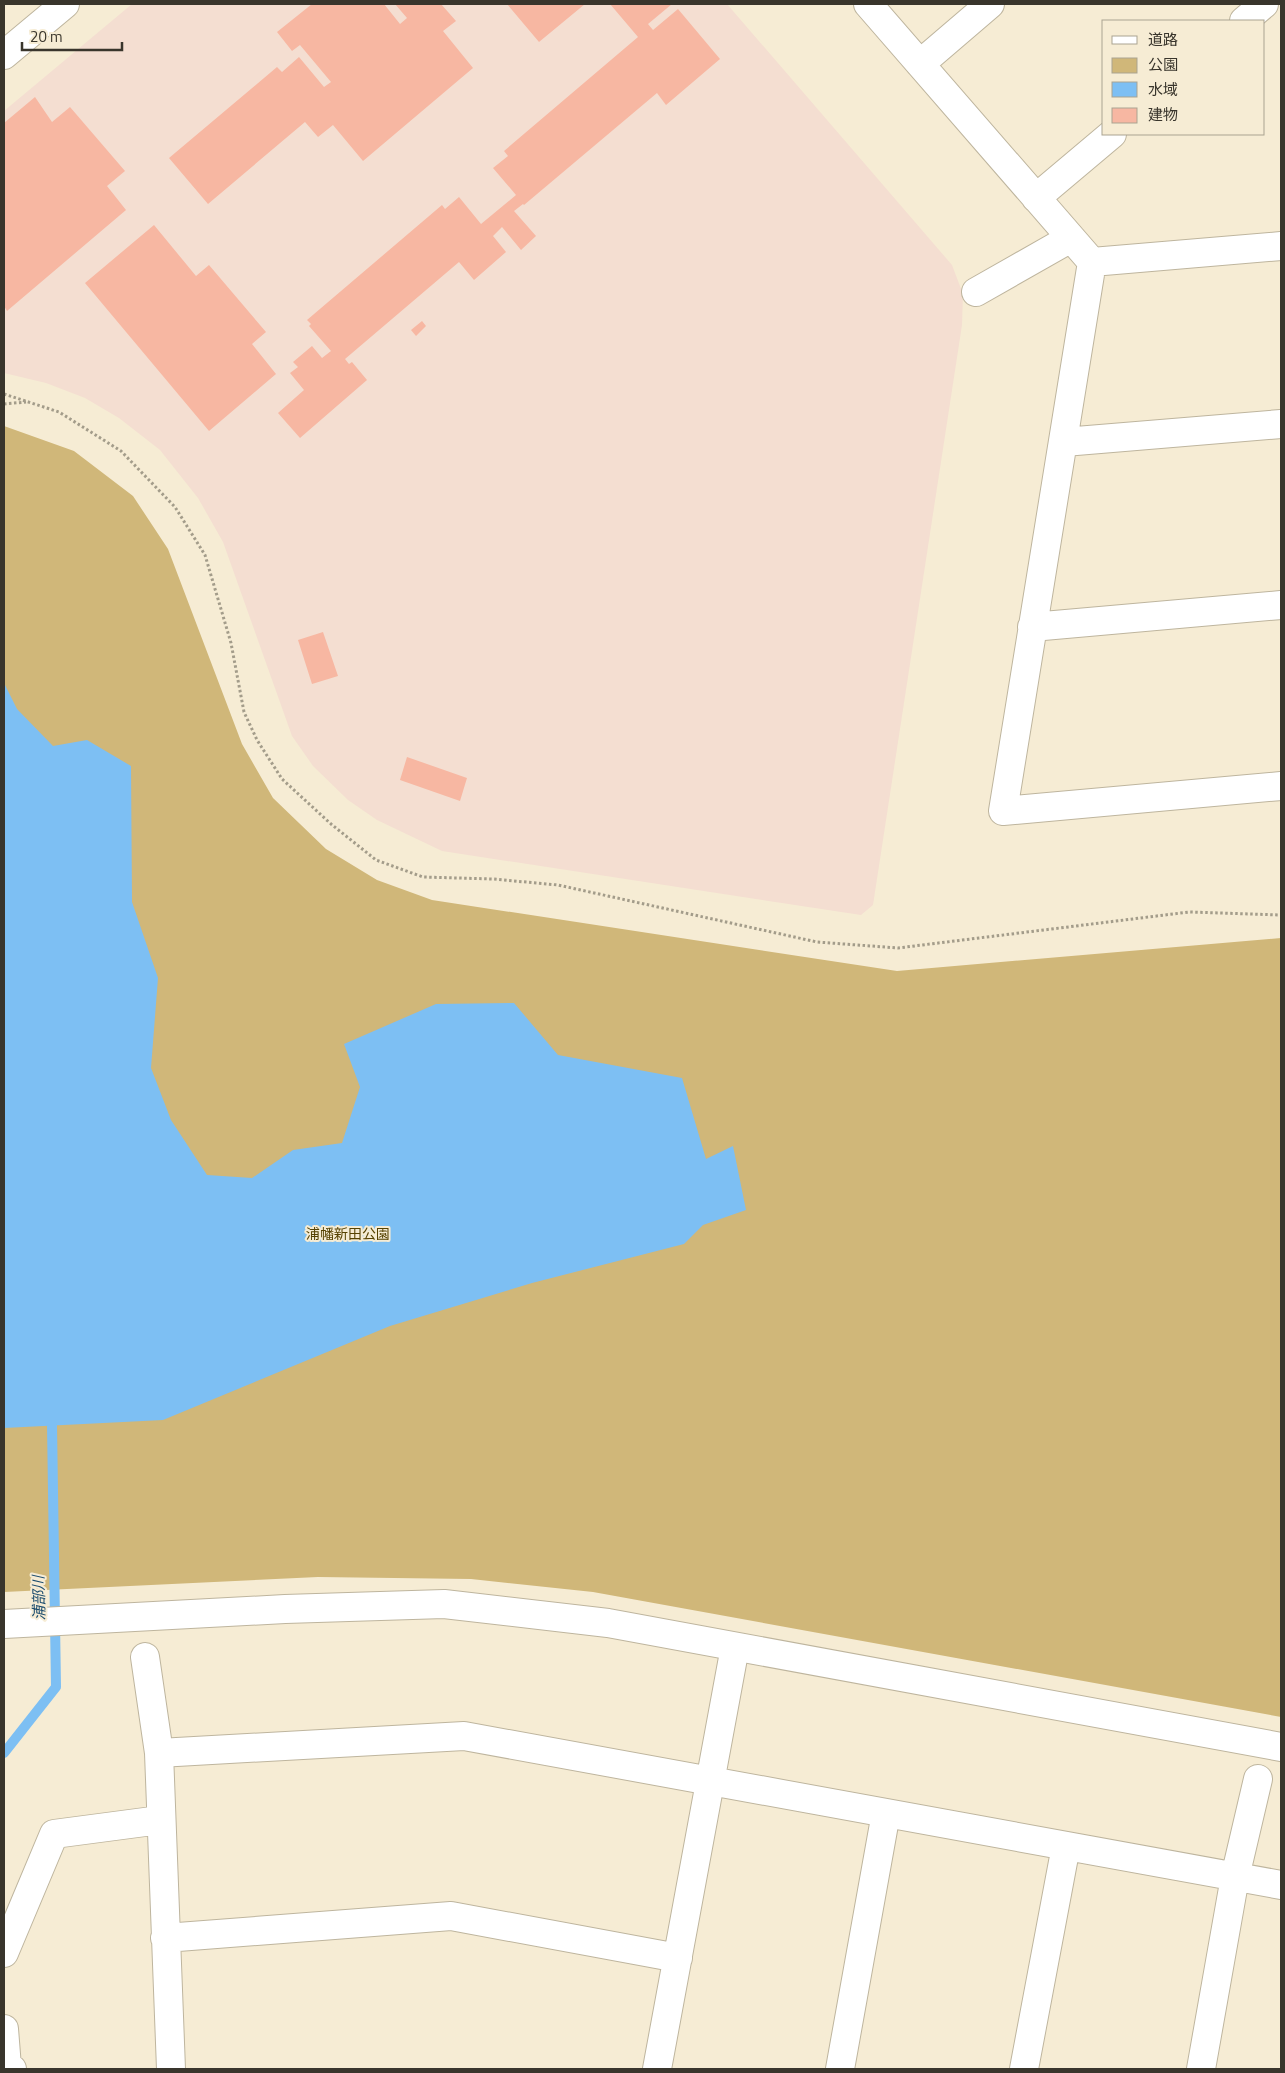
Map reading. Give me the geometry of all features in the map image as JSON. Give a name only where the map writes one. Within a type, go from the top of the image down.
[{"type":"street","points":[[4,55],[65,4]]},
{"type":"street","points":[[868,4],[1092,262]]},
{"type":"street","points":[[920,64],[990,4]]},
{"type":"street","points":[[1245,20],[1264,4]]},
{"type":"street","points":[[1036,198],[1111,135]]},
{"type":"street","points":[[976,292],[1071,238]]},
{"type":"street","points":[[1092,262],[1281,246]]},
{"type":"street","points":[[1092,262],[1003,811],[1281,786]]},
{"type":"street","points":[[1064,442],[1281,424]]},
{"type":"street","points":[[1032,627],[1281,605]]},
{"type":"street","points":[[4,1624],[285,1609],[444,1604],[608,1623],[1281,1747]]},
{"type":"street","points":[[657,2069],[735,1646]]},
{"type":"street","points":[[145,1657],[159,1752],[160,1820],[171,2069]]},
{"type":"street","points":[[159,1752],[464,1736],[1281,1885]]},
{"type":"street","points":[[1201,2069],[1235,1877],[1258,1779]]},
{"type":"street","points":[[840,2069],[886,1813]]},
{"type":"street","points":[[4,1953],[54,1834],[160,1820]]},
{"type":"street","points":[[1024,2069],[1066,1846]]},
{"type":"street","points":[[165,1938],[451,1916],[678,1958]]},
{"type":"street","points":[[4,2029],[8,2067],[12,2069]]},
{"type":"path","points":[[4,394],[59,412],[121,451],[175,507],[204,555],[231,644],[244,712],[257,740],[282,779],[331,824],[376,860],[423,877],[493,879],[558,885],[817,942],[898,948],[1189,912],[1281,915]]},
{"type":"path","points":[[4,404],[28,402]]},
{"type":"shaded area","points":[[132,4],[727,4],[952,265],[963,294],[962,325],[873,905],[861,915],[442,851],[377,820],[348,800],[313,766],[292,736],[223,542],[198,498],[160,450],[119,418],[85,398],[46,383],[4,373],[4,111]]},
{"type":"green space","name":"浦幡新田公園","points":[[4,426],[74,451],[133,496],[168,549],[242,744],[273,798],[326,849],[377,880],[432,900],[897,971],[1281,938],[1281,1717],[593,1592],[471,1579],[318,1577],[4,1592]]},
{"type":"water","points":[[4,683],[17,709],[53,746],[87,740],[131,766],[132,902],[158,978],[151,1068],[171,1120],[207,1175],[252,1178],[293,1150],[342,1143],[360,1087],[344,1044],[436,1004],[514,1003],[558,1055],[682,1078],[706,1159],[733,1146],[746,1210],[703,1225],[684,1244],[532,1283],[390,1326],[163,1420],[4,1428]]},
{"type":"building","points":[[312,4],[384,4],[400,24],[407,18],[395,4],[441,4],[456,21],[443,31],[473,68],[363,161],[333,125],[318,137],[305,122],[208,204],[169,158],[277,67],[282,72],[299,57],[324,87],[331,82],[300,45],[292,51],[277,32]]},
{"type":"building","points":[[507,4],[585,4],[539,42]]},
{"type":"building","points":[[610,4],[672,4],[648,24],[653,30],[678,9],[720,59],[666,105],[657,93],[524,205],[514,211],[536,236],[521,250],[502,227],[493,236],[506,252],[474,280],[459,262],[345,359],[349,364],[352,362],[367,380],[300,438],[278,413],[304,390],[290,373],[298,367],[293,362],[312,346],[322,358],[331,351],[309,326],[311,324],[307,320],[442,205],[445,209],[459,197],[481,224],[516,195],[493,168],[508,156],[504,151],[638,37]]},
{"type":"building","points":[[35,97],[52,122],[70,107],[125,171],[107,186],[126,210],[7,311],[4,306],[4,123]]},
{"type":"building","points":[[154,225],[196,276],[209,265],[266,332],[252,344],[276,374],[209,431],[85,283]]},
{"type":"building","points":[[422,321],[426,326],[416,336],[411,330]]},
{"type":"building","points":[[323,632],[338,676],[312,684],[298,640]]},
{"type":"building","points":[[407,757],[467,778],[460,801],[400,780]]},
{"type":"waterway","name":"浦部川","points":[[4,1753],[56,1687],[52,1425]]}]
